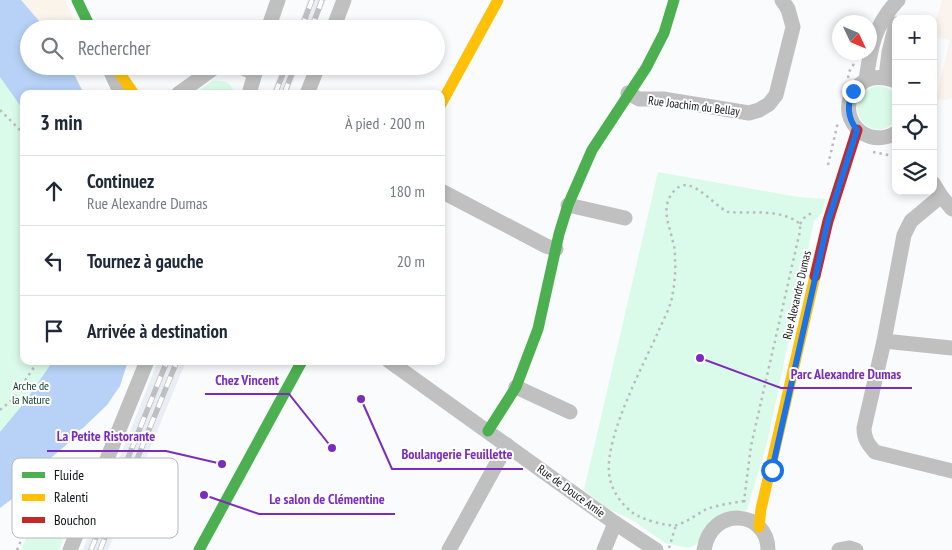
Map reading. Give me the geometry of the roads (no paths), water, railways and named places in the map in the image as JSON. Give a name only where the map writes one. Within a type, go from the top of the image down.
[{"type":"street","points":[[77,0],[87,20]]},
{"type":"street","points":[[271,20],[278,0]]},
{"type":"street","points":[[336,20],[344,0]]},
{"type":"street","points":[[445,97],[498,0]]},
{"type":"street","name":"Rue Joachim du Bellay","points":[[488,431],[516,387],[538,329],[559,234],[568,205],[592,150],[646,68],[664,33],[674,0]]},
{"type":"street","name":"Rue Joachim du Bellay","points":[[628,94],[639,99],[664,99],[748,113],[759,110],[769,104],[776,95],[793,27],[788,9],[782,0]]},
{"type":"street","points":[[866,80],[870,49],[877,28],[898,0]]},
{"type":"street","points":[[900,15],[906,0]]},
{"type":"street","points":[[892,36],[889,52],[891,79],[876,77],[866,80],[857,86],[849,101],[848,112],[857,130],[866,136],[877,139],[892,135]]},
{"type":"street","points":[[112,75],[119,90]]},
{"type":"street","points":[[121,75],[131,90]]},
{"type":"street","points":[[184,90],[204,75]]},
{"type":"street","points":[[250,90],[255,75]]},
{"type":"street","points":[[309,90],[314,75]]},
{"type":"street","name":"Rue Alexandre Dumas","points":[[759,527],[761,509],[828,221],[857,130]]},
{"type":"street","points":[[937,190],[952,209]]},
{"type":"street","points":[[445,193],[546,246],[556,249]]},
{"type":"street","points":[[933,195],[911,221],[904,235],[884,341],[864,428],[864,437],[869,446],[876,452],[952,471]]},
{"type":"street","points":[[568,205],[626,218]]},
{"type":"street","points":[[884,341],[952,348]]},
{"type":"street","points":[[107,458],[145,365]]},
{"type":"street","points":[[200,550],[300,365]]},
{"type":"street","name":"Rue de Douce Amie","points":[[395,365],[615,523],[656,550]]},
{"type":"street","points":[[516,387],[570,412]]},
{"type":"street","points":[[450,550],[507,446]]},
{"type":"street","points":[[704,550],[705,540],[710,530],[719,522],[729,518],[740,518],[750,521],[759,527],[766,536],[768,550]]},
{"type":"street","points":[[604,550],[615,523]]},
{"type":"street","points":[[70,550],[75,538]]},
{"type":"street","points":[[839,550],[850,548],[856,550]]},
{"type":"water","points":[[0,0],[21,0],[38,20],[20,20],[20,75],[74,75],[82,90],[20,90],[20,105],[0,77]]},
{"type":"water","points":[[50,365],[127,365],[120,386],[107,405],[83,428],[75,433],[71,441],[51,458],[12,458],[12,499],[0,508],[0,432],[24,403]]},
{"type":"railway","points":[[304,20],[312,0]]},
{"type":"railway","points":[[314,20],[322,0]]},
{"type":"railway","points":[[277,90],[282,75]]},
{"type":"railway","points":[[286,90],[291,75]]},
{"type":"railway","points":[[128,458],[165,365]]},
{"type":"railway","points":[[137,458],[175,365]]},
{"type":"railway","points":[[91,550],[96,538]]},
{"type":"railway","points":[[100,550],[105,538]]},
{"type":"place","name":"Parc Alexandre Dumas","points":[[700,358]]},
{"type":"place","name":"Boulangerie Feuillette","points":[[361,399]]},
{"type":"place","name":"Chez Vincent","points":[[332,448]]},
{"type":"place","name":"La Petite Ristorante","points":[[222,464]]},
{"type":"place","name":"Le salon de Clémentine","points":[[204,495]]},
{"type":"park label","name":"Arche de la Nature","points":[[31,393]]}]
